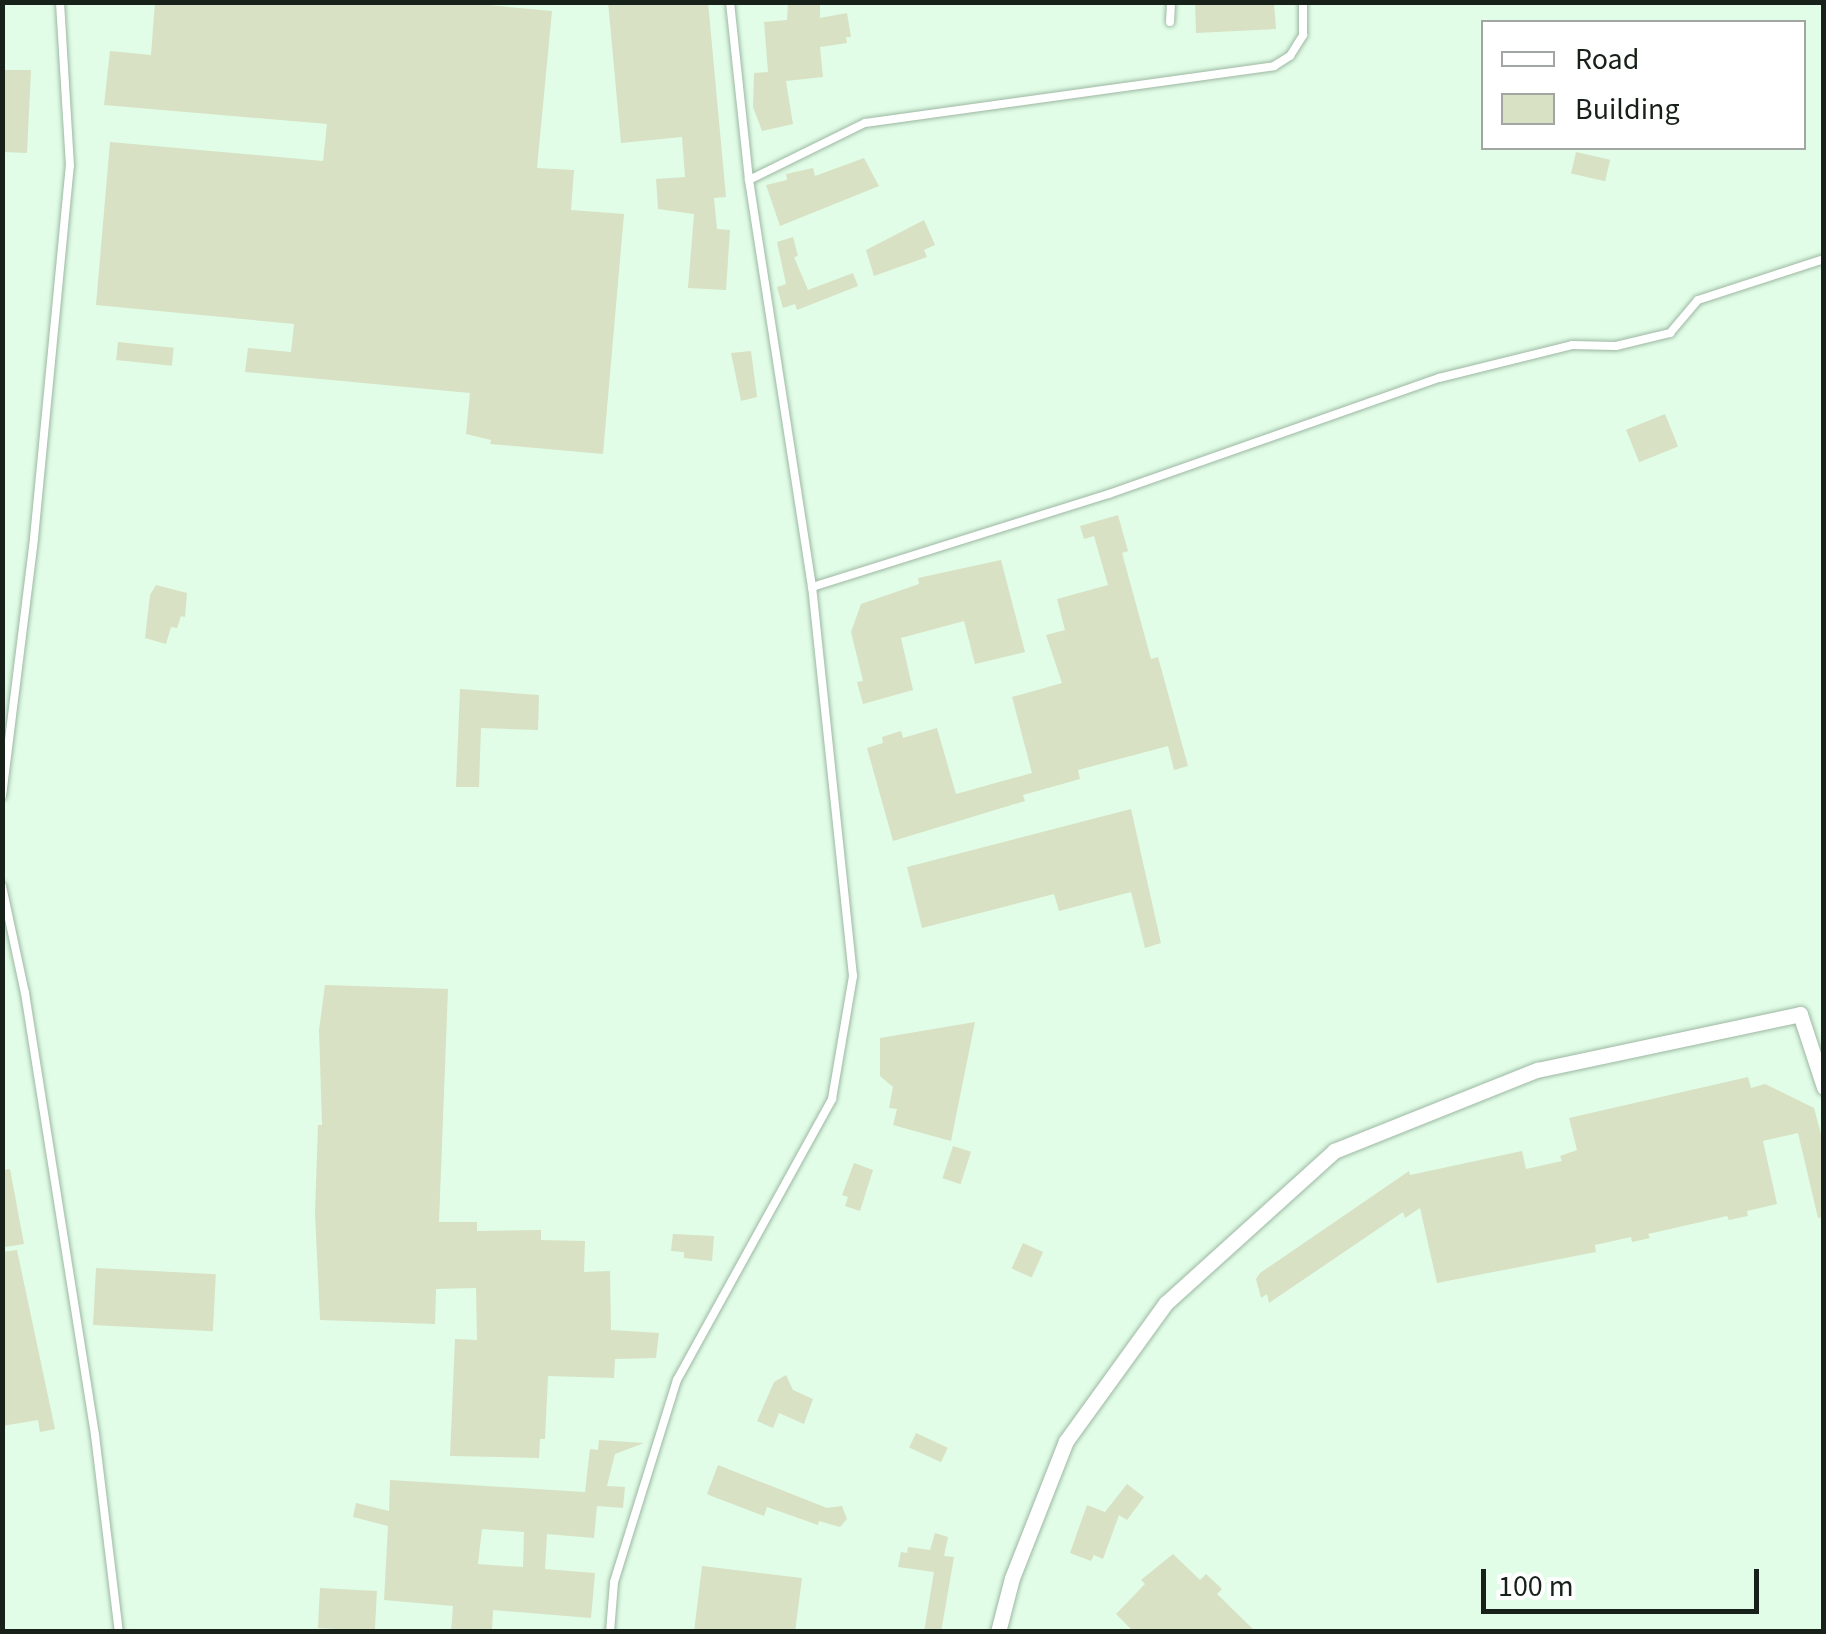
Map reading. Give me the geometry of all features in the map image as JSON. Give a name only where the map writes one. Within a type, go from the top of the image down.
[{"type":"street","points":[[998,1632],[1012,1578],[1066,1441],[1166,1303],[1334,1151],[1537,1070],[1800,1014],[1824,1087]]},
{"type":"lane","points":[[2,796],[34,538],[70,166],[60,2]]},
{"type":"lane","points":[[610,1632],[614,1582],[677,1380],[832,1099],[853,976],[812,587],[749,180],[730,2]]},
{"type":"lane","points":[[1170,2],[1170,22]]},
{"type":"lane","points":[[749,180],[865,123],[1274,66],[1290,56],[1303,36],[1304,2]]},
{"type":"lane","points":[[812,587],[1109,494],[1439,378],[1572,346],[1616,346],[1670,333],[1698,300],[1824,260]]},
{"type":"lane","points":[[2,886],[25,993],[74,1300],[119,1632]]},
{"type":"building","points":[[155,2],[455,2],[552,11],[537,168],[574,170],[571,210],[624,214],[603,454],[490,444],[491,440],[466,434],[470,393],[245,372],[248,348],[291,352],[294,324],[96,305],[110,142],[323,161],[327,124],[104,105],[110,51],[151,55]]},
{"type":"building","points":[[608,2],[708,2],[726,197],[714,198],[717,229],[730,230],[726,290],[688,288],[694,214],[658,209],[656,179],[685,177],[682,137],[621,143]]},
{"type":"building","points":[[788,2],[820,2],[820,18],[847,13],[851,37],[846,37],[847,43],[820,47],[823,77],[786,81],[793,124],[762,131],[753,107],[754,73],[768,72],[764,22],[787,20]]},
{"type":"building","points":[[1195,2],[1274,2],[1276,29],[1196,33]]},
{"type":"building","points":[[2,70],[31,70],[27,153],[2,152]]},
{"type":"building","points":[[1576,152],[1610,160],[1605,181],[1571,173]]},
{"type":"building","points":[[864,158],[879,186],[780,226],[766,185],[787,180],[786,174],[813,168],[815,176]]},
{"type":"building","points":[[924,220],[935,245],[924,250],[927,257],[874,276],[866,250]]},
{"type":"building","points":[[793,237],[798,256],[794,257],[808,290],[853,273],[858,286],[797,310],[795,304],[783,308],[777,287],[786,284],[777,242]]},
{"type":"building","points":[[118,342],[174,348],[172,366],[116,360]]},
{"type":"building","points":[[751,351],[757,397],[741,401],[731,353]]},
{"type":"building","points":[[1665,414],[1678,446],[1639,462],[1626,430]]},
{"type":"building","points":[[1118,515],[1128,551],[1122,553],[1151,659],[1158,657],[1188,766],[1174,770],[1168,746],[1078,770],[1080,779],[1023,795],[1025,801],[893,841],[867,748],[883,743],[882,737],[901,731],[903,738],[937,728],[956,794],[1032,773],[1012,697],[1062,683],[1046,635],[1065,630],[1057,599],[1108,585],[1094,536],[1084,539],[1080,526]]},
{"type":"building","points":[[1001,560],[1025,652],[975,664],[964,621],[901,638],[913,690],[863,704],[857,682],[863,681],[851,632],[861,604],[919,584],[918,578]]},
{"type":"building","points":[[156,585],[187,593],[185,617],[181,616],[177,628],[171,627],[166,644],[145,638],[150,595]]},
{"type":"building","points":[[460,689],[539,695],[538,730],[481,728],[479,787],[456,787]]},
{"type":"building","points":[[1131,809],[1161,943],[1145,948],[1131,892],[1059,911],[1054,894],[922,928],[907,867]]},
{"type":"building","points":[[325,985],[448,989],[439,1222],[477,1222],[477,1231],[541,1230],[541,1240],[585,1241],[584,1272],[610,1271],[611,1330],[659,1333],[656,1358],[615,1359],[614,1378],[548,1376],[545,1439],[540,1439],[539,1458],[450,1456],[455,1339],[477,1340],[476,1288],[436,1289],[435,1324],[320,1320],[315,1213],[318,1125],[322,1125],[319,1030]]},
{"type":"building","points":[[975,1022],[951,1141],[893,1125],[897,1109],[889,1108],[893,1087],[880,1076],[880,1038]]},
{"type":"building","points":[[1748,1077],[1751,1088],[1765,1084],[1814,1108],[1824,1145],[1824,1217],[1818,1218],[1798,1133],[1763,1141],[1777,1204],[1747,1211],[1748,1216],[1729,1220],[1727,1216],[1648,1234],[1650,1238],[1632,1242],[1631,1237],[1595,1245],[1596,1252],[1437,1283],[1420,1208],[1405,1218],[1403,1212],[1269,1303],[1267,1294],[1261,1298],[1256,1279],[1260,1273],[1409,1171],[1410,1175],[1522,1151],[1526,1169],[1562,1161],[1560,1156],[1577,1150],[1569,1118]]},
{"type":"building","points":[[953,1146],[971,1152],[961,1184],[942,1178]]},
{"type":"building","points":[[854,1163],[873,1170],[860,1211],[845,1206],[848,1197],[842,1195]]},
{"type":"building","points":[[10,1169],[24,1244],[5,1247],[2,1170]]},
{"type":"building","points":[[673,1234],[714,1236],[712,1261],[684,1258],[684,1252],[671,1251]]},
{"type":"building","points":[[1023,1243],[1043,1252],[1032,1278],[1012,1269]]},
{"type":"building","points":[[17,1250],[55,1429],[40,1432],[38,1420],[2,1426],[2,1252]]},
{"type":"building","points":[[96,1268],[216,1274],[213,1331],[93,1325]]},
{"type":"building","points":[[786,1375],[793,1390],[813,1399],[804,1424],[779,1413],[773,1428],[757,1421],[774,1382]]},
{"type":"building","points":[[916,1433],[948,1448],[941,1462],[909,1448]]},
{"type":"building","points":[[599,1440],[644,1443],[615,1454],[607,1486],[625,1487],[623,1508],[597,1506],[594,1538],[547,1534],[545,1569],[595,1573],[591,1618],[493,1610],[492,1632],[451,1632],[453,1606],[384,1600],[388,1526],[353,1517],[356,1503],[389,1511],[390,1480],[585,1492],[590,1449],[598,1450]],"holes":[[[482,1529],[524,1532],[523,1567],[478,1564]]]},
{"type":"building","points":[[718,1465],[827,1508],[842,1506],[847,1519],[840,1527],[819,1521],[818,1525],[767,1507],[764,1516],[714,1497],[707,1494]]},
{"type":"building","points":[[1127,1484],[1144,1497],[1127,1520],[1119,1515],[1103,1559],[1094,1555],[1091,1561],[1070,1553],[1087,1505],[1105,1512]]},
{"type":"building","points":[[935,1533],[948,1537],[944,1556],[954,1557],[941,1632],[924,1632],[934,1572],[898,1567],[901,1552],[907,1553],[908,1547],[930,1550]]},
{"type":"building","points":[[1173,1554],[1200,1580],[1206,1574],[1222,1589],[1217,1594],[1256,1632],[1134,1632],[1116,1614],[1145,1584],[1141,1580]]},
{"type":"building","points":[[702,1566],[802,1578],[795,1632],[694,1632]]},
{"type":"building","points":[[320,1588],[377,1591],[375,1631],[318,1628]]}]
